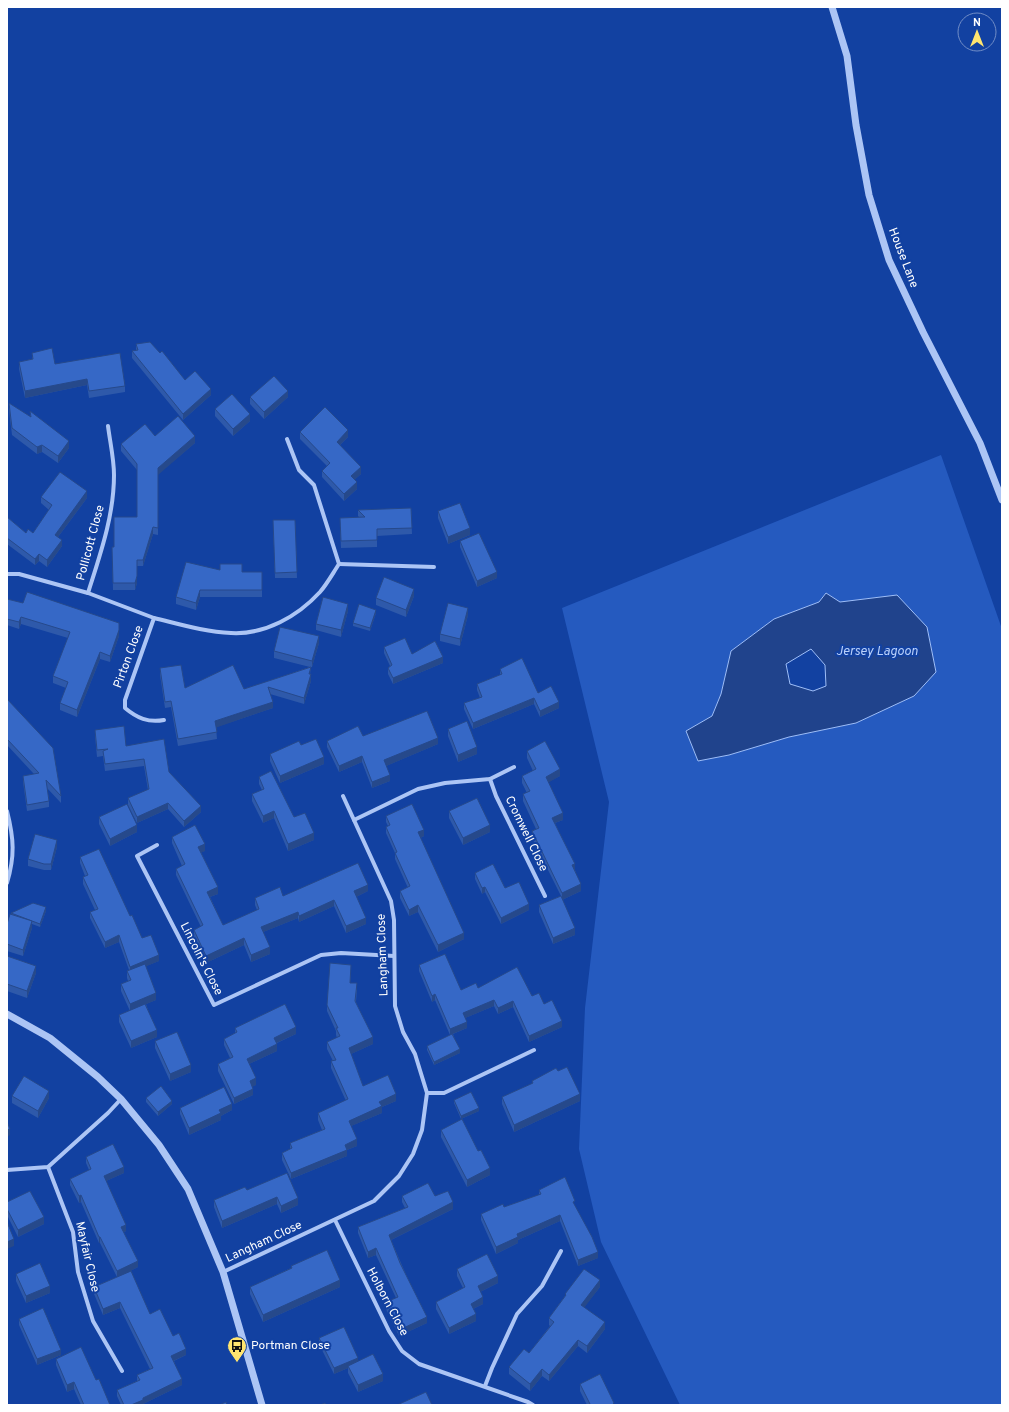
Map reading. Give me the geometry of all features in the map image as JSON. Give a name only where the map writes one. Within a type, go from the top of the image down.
[{"type":"street","name":"House Lane","points":[[832,7],[847,56],[856,125],[869,195],[889,260],[923,332],[980,443],[1002,500]]},
{"type":"street","name":"Pollicott Close","points":[[88,593],[104,542],[112,505],[114,474],[108,426]]},
{"type":"street","points":[[287,439],[299,470],[314,485],[339,564],[434,567]]},
{"type":"street","name":"Pirton Close","points":[[7,574],[19,574],[88,593],[154,618],[206,630],[233,633],[259,630],[286,620],[306,605],[321,591],[339,564]]},
{"type":"street","name":"Pirton Close","points":[[154,618],[124,700],[125,708],[147,721],[164,720]]},
{"type":"street","points":[[354,820],[418,789],[445,783],[490,779],[514,767]]},
{"type":"street","name":"Cromwell Close","points":[[490,779],[496,796],[545,896]]},
{"type":"street","name":"Langham Close","points":[[223,1272],[374,1201],[399,1176],[413,1154],[422,1130],[426,1093],[415,1054],[403,1032],[395,1006],[394,920],[391,901],[343,796]]},
{"type":"street","points":[[7,811],[13,840],[13,862],[7,883]]},
{"type":"street","name":"Lincoln's Close","points":[[157,845],[137,856],[214,1005],[321,955],[341,953],[394,956]]},
{"type":"street","points":[[7,1014],[50,1038],[98,1077],[121,1099],[159,1145],[188,1189],[223,1272],[262,1405]]},
{"type":"street","points":[[426,1093],[444,1093],[534,1050]]},
{"type":"street","points":[[7,1170],[48,1167],[108,1113],[121,1099]]},
{"type":"street","name":"Mayfair Close","points":[[48,1167],[73,1232],[78,1272],[93,1321],[122,1371]]},
{"type":"street","name":"Holborn Close","points":[[335,1220],[389,1331],[402,1350],[419,1364],[485,1386],[533,1405]]},
{"type":"street","points":[[485,1386],[517,1314],[542,1286],[561,1251]]},
{"type":"shaded area","points":[[941,455],[1002,629],[1002,1405],[680,1405],[601,1242],[579,1149],[585,1008],[609,802],[562,608]],"holes":[[[826,593],[840,602],[897,595],[914,696],[856,723],[789,737],[729,755],[698,761],[686,731],[712,716],[721,694],[731,651],[774,619],[819,602]]]},
{"type":"water","name":"Jersey Lagoon","points":[[826,593],[840,602],[897,595],[927,627],[936,672],[914,696],[856,723],[789,737],[729,755],[698,761],[686,731],[712,716],[721,694],[731,651],[774,619],[819,602]],"holes":[[[811,649],[825,665],[826,686],[813,691],[790,684],[786,664]]]},
{"type":"building","points":[[150,342],[160,353],[162,351],[185,380],[195,371],[211,389],[183,414],[132,351],[138,350],[136,344]]},
{"type":"building","points":[[52,348],[55,364],[120,353],[125,386],[89,391],[87,379],[25,391],[19,362],[33,359],[32,353]]},
{"type":"building","points":[[274,376],[288,391],[264,412],[250,397]]},
{"type":"building","points":[[232,394],[250,414],[233,429],[215,409]]},
{"type":"building","points":[[9,403],[31,417],[30,411],[69,441],[58,456],[42,445],[37,447],[12,428]]},
{"type":"building","points":[[325,407],[348,430],[337,442],[361,467],[351,476],[357,482],[344,494],[322,471],[330,463],[300,432]]},
{"type":"building","points":[[178,416],[195,436],[158,468],[158,528],[153,527],[143,560],[137,560],[137,576],[135,583],[113,583],[112,547],[114,547],[114,517],[137,517],[137,464],[121,444],[145,424],[155,436]]},
{"type":"building","points":[[60,472],[87,491],[55,535],[62,540],[47,560],[39,554],[35,559],[7,538],[7,517],[26,533],[28,529],[33,533],[52,505],[41,497]]},
{"type":"building","points":[[460,503],[470,528],[448,537],[438,511]]},
{"type":"building","points":[[411,508],[412,528],[377,529],[377,540],[341,541],[340,518],[365,517],[358,510]]},
{"type":"building","points":[[273,520],[295,520],[297,572],[275,573]]},
{"type":"building","points":[[479,533],[497,572],[477,581],[460,541]]},
{"type":"building","points":[[186,562],[220,570],[220,564],[242,564],[242,572],[262,572],[262,590],[200,590],[196,603],[176,597]]},
{"type":"building","points":[[384,577],[414,589],[406,610],[376,598]]},
{"type":"building","points":[[27,592],[119,623],[119,630],[110,656],[100,652],[77,710],[60,703],[68,682],[53,676],[70,632],[21,617],[19,622],[7,619],[7,599],[23,603]]},
{"type":"building","points":[[323,597],[348,604],[341,630],[316,624]]},
{"type":"building","points":[[448,603],[468,608],[460,639],[440,634]]},
{"type":"building","points":[[359,604],[376,610],[370,628],[353,623]]},
{"type":"building","points":[[280,627],[319,636],[312,661],[274,651]]},
{"type":"building","points":[[405,638],[412,654],[435,641],[443,657],[393,678],[388,668],[392,665],[384,647]]},
{"type":"building","points":[[522,658],[538,693],[551,686],[559,702],[540,711],[534,698],[473,723],[464,703],[482,697],[477,684],[502,674],[500,669]]},
{"type":"building","points":[[181,665],[185,688],[233,665],[244,689],[311,667],[309,674],[311,674],[304,698],[268,687],[273,702],[215,721],[217,732],[178,739],[171,701],[165,702],[160,668]]},
{"type":"building","points":[[7,699],[53,748],[61,796],[46,780],[49,801],[27,805],[23,776],[39,773],[7,739]]},
{"type":"building","points":[[427,711],[438,738],[384,760],[390,775],[372,782],[362,756],[339,766],[327,741],[358,726],[363,736]]},
{"type":"building","points":[[467,721],[477,747],[458,755],[448,729]]},
{"type":"building","points":[[124,726],[126,746],[164,739],[169,772],[201,806],[184,821],[168,803],[137,817],[128,798],[149,789],[144,759],[105,764],[103,751],[108,749],[97,750],[95,730]]},
{"type":"building","points":[[316,739],[324,757],[280,776],[270,754],[299,741],[301,745]]},
{"type":"building","points":[[545,741],[560,769],[546,777],[563,813],[552,818],[575,864],[572,865],[581,884],[562,893],[532,831],[539,828],[523,794],[530,791],[522,776],[536,769],[527,751]]},
{"type":"building","points":[[271,771],[294,817],[305,813],[314,833],[288,844],[274,811],[263,816],[252,794],[264,789],[259,777]]},
{"type":"building","points":[[477,798],[490,825],[463,838],[449,811]]},
{"type":"building","points":[[127,804],[137,825],[110,839],[99,817]]},
{"type":"building","points":[[412,804],[424,830],[418,832],[464,933],[438,945],[418,905],[409,910],[400,891],[410,886],[395,853],[397,852],[386,827],[390,825],[386,816]]},
{"type":"building","points":[[195,825],[205,844],[198,847],[218,887],[207,892],[223,925],[259,909],[255,898],[280,887],[283,896],[358,863],[368,885],[354,891],[366,918],[346,926],[334,900],[299,916],[298,912],[261,927],[270,947],[251,955],[244,938],[206,956],[194,930],[203,925],[176,869],[185,864],[172,837]]},
{"type":"building","points":[[35,834],[57,840],[51,864],[44,864],[28,859]]},
{"type":"building","points":[[99,849],[130,916],[132,915],[142,938],[151,935],[159,955],[130,967],[119,935],[105,942],[90,912],[98,909],[83,877],[88,875],[80,857]]},
{"type":"building","points":[[493,864],[505,888],[519,882],[529,904],[501,918],[485,887],[482,888],[475,873]]},
{"type":"building","points":[[561,896],[575,928],[553,938],[539,905]]},
{"type":"building","points":[[33,903],[46,907],[40,924],[11,913]]},
{"type":"building","points":[[10,914],[32,921],[23,950],[7,944],[7,924]]},
{"type":"building","points":[[445,954],[461,990],[476,983],[478,988],[517,967],[532,996],[539,993],[544,1004],[552,1000],[562,1021],[529,1036],[513,1001],[498,1008],[494,1000],[463,1013],[467,1022],[450,1029],[435,994],[432,996],[419,965]]},
{"type":"building","points":[[7,956],[36,966],[27,991],[7,984]]},
{"type":"building","points":[[330,963],[351,965],[350,983],[357,983],[355,1001],[373,1037],[349,1048],[363,1086],[388,1075],[396,1094],[379,1102],[382,1106],[349,1121],[357,1139],[345,1145],[347,1150],[291,1173],[282,1153],[292,1148],[290,1143],[325,1129],[318,1113],[348,1099],[331,1061],[336,1060],[327,1042],[340,1036],[336,1028],[338,1028],[327,1005]]},
{"type":"building","points":[[145,964],[156,993],[130,1004],[121,984],[131,980],[127,971]]},
{"type":"building","points":[[145,1004],[157,1030],[131,1041],[119,1015]]},
{"type":"building","points":[[285,1004],[296,1027],[274,1038],[277,1044],[247,1059],[256,1078],[250,1081],[253,1089],[234,1098],[218,1064],[233,1057],[224,1039],[237,1032],[235,1028]]},
{"type":"building","points":[[177,1032],[191,1065],[170,1074],[155,1041]]},
{"type":"building","points":[[452,1034],[460,1049],[434,1062],[427,1046]]},
{"type":"building","points":[[567,1067],[580,1094],[514,1125],[502,1097],[533,1083],[532,1081],[556,1068],[558,1071]]},
{"type":"building","points":[[24,1076],[49,1091],[38,1111],[12,1096]]},
{"type":"building","points":[[161,1086],[172,1101],[158,1112],[146,1098]]},
{"type":"building","points":[[224,1087],[232,1104],[219,1110],[221,1113],[189,1128],[180,1108]]},
{"type":"building","points":[[471,1092],[479,1108],[461,1116],[454,1100]]},
{"type":"building","points":[[462,1119],[478,1151],[481,1150],[490,1168],[467,1180],[441,1130]]},
{"type":"building","points":[[7,1122],[10,1129],[7,1130]]},
{"type":"building","points":[[113,1144],[124,1167],[104,1176],[126,1225],[121,1227],[138,1261],[117,1271],[99,1237],[81,1195],[79,1196],[70,1179],[91,1169],[86,1157]]},
{"type":"building","points":[[287,1173],[298,1198],[281,1206],[277,1197],[222,1221],[214,1200],[245,1187],[247,1190]]},
{"type":"building","points":[[565,1177],[575,1201],[573,1202],[592,1237],[598,1252],[578,1260],[560,1215],[517,1234],[518,1237],[496,1247],[481,1214],[503,1204],[504,1207],[541,1194],[539,1190]]},
{"type":"building","points":[[428,1183],[435,1196],[448,1191],[453,1202],[389,1235],[400,1263],[427,1317],[399,1330],[386,1302],[398,1297],[376,1248],[368,1252],[358,1227],[408,1207],[402,1196]]},
{"type":"building","points":[[30,1191],[44,1217],[18,1230],[7,1209],[7,1202]]},
{"type":"building","points":[[7,1222],[14,1239],[7,1242]]},
{"type":"building","points":[[327,1250],[340,1280],[263,1315],[250,1287]]},
{"type":"building","points":[[487,1254],[498,1276],[478,1286],[483,1297],[471,1304],[476,1314],[449,1328],[436,1302],[465,1287],[457,1269]]},
{"type":"building","points":[[40,1263],[50,1286],[26,1296],[16,1274]]},
{"type":"building","points":[[584,1269],[600,1280],[581,1305],[605,1322],[587,1346],[578,1340],[549,1375],[542,1369],[530,1384],[509,1367],[524,1349],[529,1353],[554,1322],[549,1318]]},
{"type":"building","points":[[131,1271],[150,1314],[160,1309],[173,1336],[179,1333],[186,1349],[171,1356],[182,1379],[143,1398],[143,1400],[131,1405],[124,1405],[117,1390],[140,1380],[137,1375],[153,1368],[120,1302],[103,1309],[94,1287]]},
{"type":"building","points":[[43,1308],[61,1350],[37,1359],[19,1319]]},
{"type":"building","points":[[344,1327],[358,1358],[334,1368],[319,1338]]},
{"type":"building","points":[[81,1347],[96,1380],[99,1379],[110,1405],[84,1405],[74,1382],[67,1385],[56,1359]]},
{"type":"building","points":[[373,1354],[383,1374],[358,1385],[348,1366]]},
{"type":"building","points":[[600,1374],[614,1403],[613,1405],[589,1405],[590,1404],[580,1384]]},
{"type":"building","points":[[426,1392],[432,1405],[397,1405]]},
{"type":"building","points":[[226,1402],[227,1405],[219,1405]]},
{"type":"place","name":"Portman Close","points":[[237,1363]]}]
